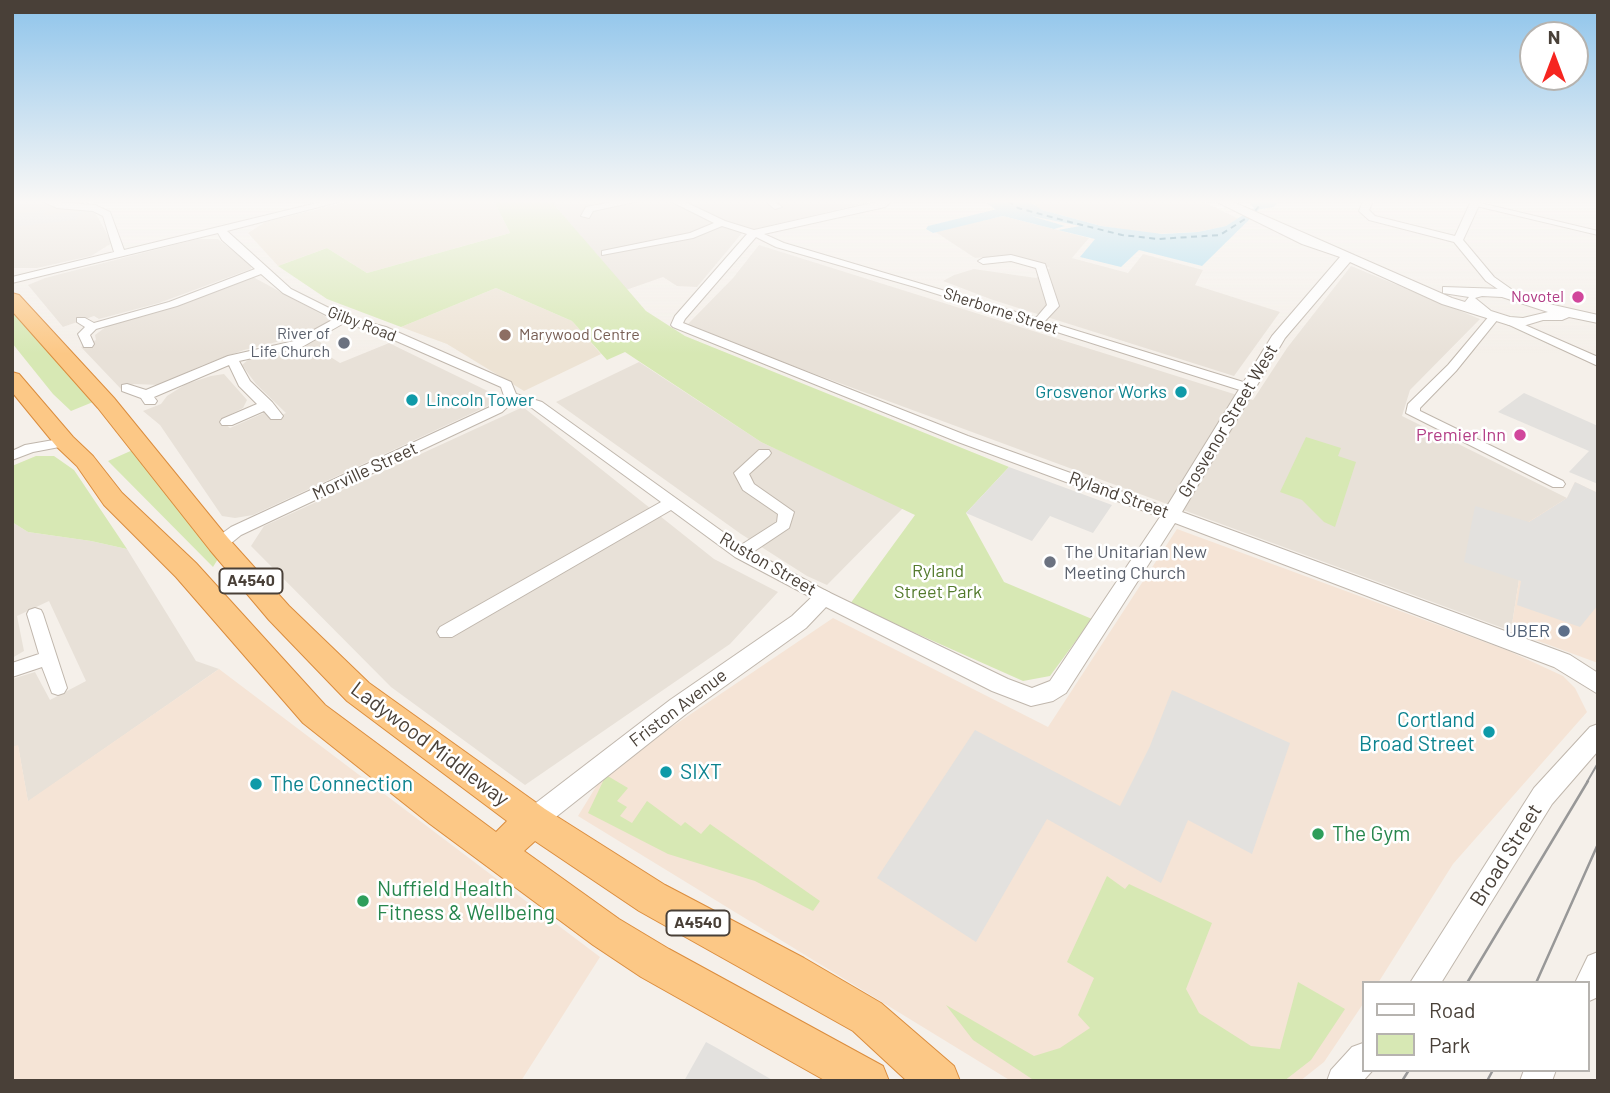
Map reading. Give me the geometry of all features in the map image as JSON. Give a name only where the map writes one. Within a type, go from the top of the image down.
[{"type":"highway","name":"Ladywood Middleway","points":[[12,299],[106,403],[219,544],[311,647],[358,692],[533,820],[652,898],[867,1017],[939,1081]]},
{"type":"highway","name":"A4540","points":[[12,377],[65,442],[85,461],[113,499],[193,577],[314,714],[498,854],[654,964],[868,1081]]},
{"type":"highway","points":[[498,854],[533,820]]},
{"type":"street","points":[[12,280],[129,252]]},
{"type":"street","name":"Gilby Road","points":[[243,252],[287,291],[343,319],[382,330],[506,385],[511,397]]},
{"type":"street","points":[[606,253],[620,255],[631,252]]},
{"type":"street","name":"Ryland Street","points":[[737,252],[679,318],[677,325],[963,439],[1562,661],[1598,685]]},
{"type":"street","name":"Sherborne Street","points":[[804,252],[1248,388]]},
{"type":"street","points":[[1338,252],[1447,301],[1502,319],[1598,362]]},
{"type":"street","points":[[1468,252],[1490,279],[1538,309],[1540,326],[1555,343]]},
{"type":"street","name":"Grosvenor Street West","points":[[1045,695],[1058,687],[1171,515],[1279,336],[1347,255]]},
{"type":"street","points":[[983,261],[1011,258],[1041,267],[1053,306],[1037,323]]},
{"type":"street","points":[[88,344],[84,334],[87,324],[173,304],[261,270]]},
{"type":"street","points":[[1479,310],[1471,301],[1490,279]]},
{"type":"street","points":[[1409,283],[1520,298],[1591,318]]},
{"type":"street","points":[[1502,319],[1523,322],[1539,316],[1591,318]]},
{"type":"street","points":[[127,388],[149,399],[232,359],[298,344],[343,319]]},
{"type":"street","points":[[1502,319],[1413,407],[1413,414],[1558,484]]},
{"type":"street","points":[[227,422],[272,411],[244,383],[232,359]]},
{"type":"street","name":"Morville Street","points":[[219,544],[236,531],[497,409],[511,397]]},
{"type":"street","name":"Ruston Street","points":[[511,397],[537,405],[741,553],[1000,685],[1031,697],[1045,695]]},
{"type":"street","points":[[12,456],[30,448],[65,442]]},
{"type":"street","points":[[741,553],[784,524],[786,512],[748,487],[741,473],[764,453]]},
{"type":"street","points":[[446,632],[673,502]]},
{"type":"street","name":"Friston Avenue","points":[[533,820],[678,707],[799,622],[824,597]]},
{"type":"street","points":[[35,614],[58,688]]},
{"type":"street","points":[[12,670],[47,657]]},
{"type":"street","points":[[1562,661],[1598,674]]},
{"type":"street","name":"Broad Street","points":[[1425,981],[1543,796],[1598,734]]},
{"type":"street","points":[[1589,984],[1597,968]]},
{"type":"street","points":[[1342,1081],[1362,1059]]},
{"type":"shaded area","points":[[12,252],[97,252],[91,256],[37,268],[12,268]]},
{"type":"shaded area","points":[[146,252],[234,252],[252,266],[251,269],[159,303],[99,319],[94,316],[63,327],[28,285],[45,278]]},
{"type":"shaded area","points":[[265,252],[316,252],[278,266]]},
{"type":"shaded area","points":[[333,252],[442,252],[367,273]]},
{"type":"shaded area","points":[[594,252],[726,252],[697,287],[677,286],[663,277],[626,290]]},
{"type":"shaded area","points":[[753,252],[781,252],[1253,400],[1287,348],[1351,266],[1480,319],[1410,390],[1402,416],[1567,498],[1528,523],[1511,631],[693,329],[688,324],[733,278]]},
{"type":"shaded area","points":[[966,252],[1077,252],[1072,258],[1128,273],[1143,254],[1203,270],[1195,285],[1280,312],[1234,376],[993,300],[943,281],[974,269],[1036,278],[1050,268],[1010,255],[975,258]]},
{"type":"shaded area","points":[[253,277],[332,320],[313,333],[244,350],[160,385],[134,384],[121,389],[81,347],[96,340],[95,335],[107,326]]},
{"type":"shaded area","name":"Marywood Centre","points":[[496,288],[572,321],[601,354],[524,391],[447,344],[401,327]]},
{"type":"shaded area","points":[[318,338],[329,356],[340,363],[389,343],[500,397],[492,404],[253,515],[235,518],[222,516],[160,425],[143,411],[161,404],[167,396],[186,384],[224,374],[247,400],[243,408],[220,420],[230,428],[266,412],[275,418],[286,413],[256,384],[242,365],[249,359],[296,347]]},
{"type":"shaded area","points":[[639,362],[761,442],[903,508],[827,585],[807,576],[741,534],[556,402]]},
{"type":"shaded area","points":[[1524,393],[1598,426],[1598,484],[1569,472],[1589,451],[1498,412]]},
{"type":"shaded area","points":[[523,407],[714,559],[778,592],[730,644],[525,785],[391,687],[251,546],[264,526]]},
{"type":"shaded area","points":[[1009,467],[1112,505],[1093,533],[1050,516],[1032,541],[966,513]]},
{"type":"shaded area","points":[[1575,482],[1598,493],[1598,663],[1511,631],[1528,522],[1567,498]]},
{"type":"shaded area","points":[[1575,482],[1598,493],[1598,605],[1580,627],[1517,605],[1521,581],[1464,562],[1475,506],[1529,522],[1567,498]]},
{"type":"shaded area","points":[[12,522],[28,532],[127,549],[196,661],[219,669],[28,802],[18,746],[12,747],[12,679],[35,672],[50,700],[86,681],[49,601],[17,616],[24,651],[12,658]]},
{"type":"shaded area","points":[[1177,529],[1509,651],[1563,676],[1575,688],[1587,712],[1453,864],[1379,981],[1362,981],[1362,1005],[1324,1062],[1300,1081],[1011,1081],[578,816],[605,772],[833,618],[1048,727]]},
{"type":"shaded area","points":[[219,669],[600,957],[521,1081],[12,1081],[12,747],[18,745],[28,801]]},
{"type":"shaded area","points":[[1172,690],[1290,743],[1252,854],[1188,820],[1161,883],[1047,819],[976,942],[877,878],[975,730],[1120,806],[1150,746]]},
{"type":"shaded area","points":[[706,1042],[717,1048],[774,1081],[684,1081]]},
{"type":"green space","name":"Ryland Street Park","points":[[316,252],[333,252],[367,273],[442,252],[595,252],[646,311],[685,336],[1009,467],[966,513],[1004,582],[1092,619],[1050,676],[1023,681],[850,604],[915,515],[761,442],[625,352],[607,360],[572,321],[496,288],[401,327],[327,299],[278,266]]},
{"type":"green space","points":[[12,307],[93,402],[71,411],[53,394],[12,343]]},
{"type":"green space","points":[[1306,437],[1341,448],[1338,456],[1356,462],[1335,527],[1324,522],[1302,500],[1280,492]]},
{"type":"green space","points":[[135,449],[221,554],[213,567],[108,461]]},
{"type":"green space","points":[[36,456],[54,456],[74,470],[127,549],[28,532],[12,522],[12,466]]},
{"type":"green space","points":[[606,775],[628,788],[617,801],[627,807],[620,816],[632,823],[647,801],[681,826],[685,822],[701,834],[710,824],[820,901],[813,911],[755,881],[668,854],[588,813]]},
{"type":"green space","points":[[1107,876],[1125,889],[1129,884],[1212,923],[1186,989],[1199,1013],[1251,1046],[1280,1049],[1298,982],[1345,1009],[1311,1060],[1284,1081],[1035,1081],[973,1040],[946,1005],[1034,1056],[1060,1048],[1090,1028],[1078,1015],[1094,978],[1067,962]]},
{"type":"water","points":[[1084,252],[1137,252],[1121,267],[1080,257]]},
{"type":"water","points":[[1147,252],[1216,252],[1202,266]]},
{"type":"tram line","points":[[1587,782],[1598,763]]},
{"type":"tram line","points":[[1468,981],[1588,781]]},
{"type":"tram line","points":[[1537,981],[1598,844]]},
{"type":"tram line","points":[[1402,1081],[1408,1072]]},
{"type":"tram line","points":[[1487,1081],[1492,1072]]},
{"type":"place","name":"Novotel","points":[[1578,297]]},
{"type":"place","name":"Marywood Centre","points":[[505,335]]},
{"type":"place","name":"River of Life Church","points":[[344,343]]},
{"type":"place","name":"Grosvenor Works","points":[[1181,392]]},
{"type":"place","name":"Lincoln Tower","points":[[412,400]]},
{"type":"place","name":"Premier Inn","points":[[1520,435]]},
{"type":"place","name":"The Unitarian New Meeting Church","points":[[1050,562]]},
{"type":"place","name":"UBER","points":[[1564,631]]},
{"type":"place","name":"Cortland Broad Street","points":[[1489,732]]},
{"type":"place","name":"SIXT","points":[[666,772]]},
{"type":"place","name":"The Connection","points":[[256,784]]},
{"type":"place","name":"The Gym","points":[[1318,834]]},
{"type":"place","name":"Nuffield Health Fitness & Wellbeing","points":[[363,901]]}]
